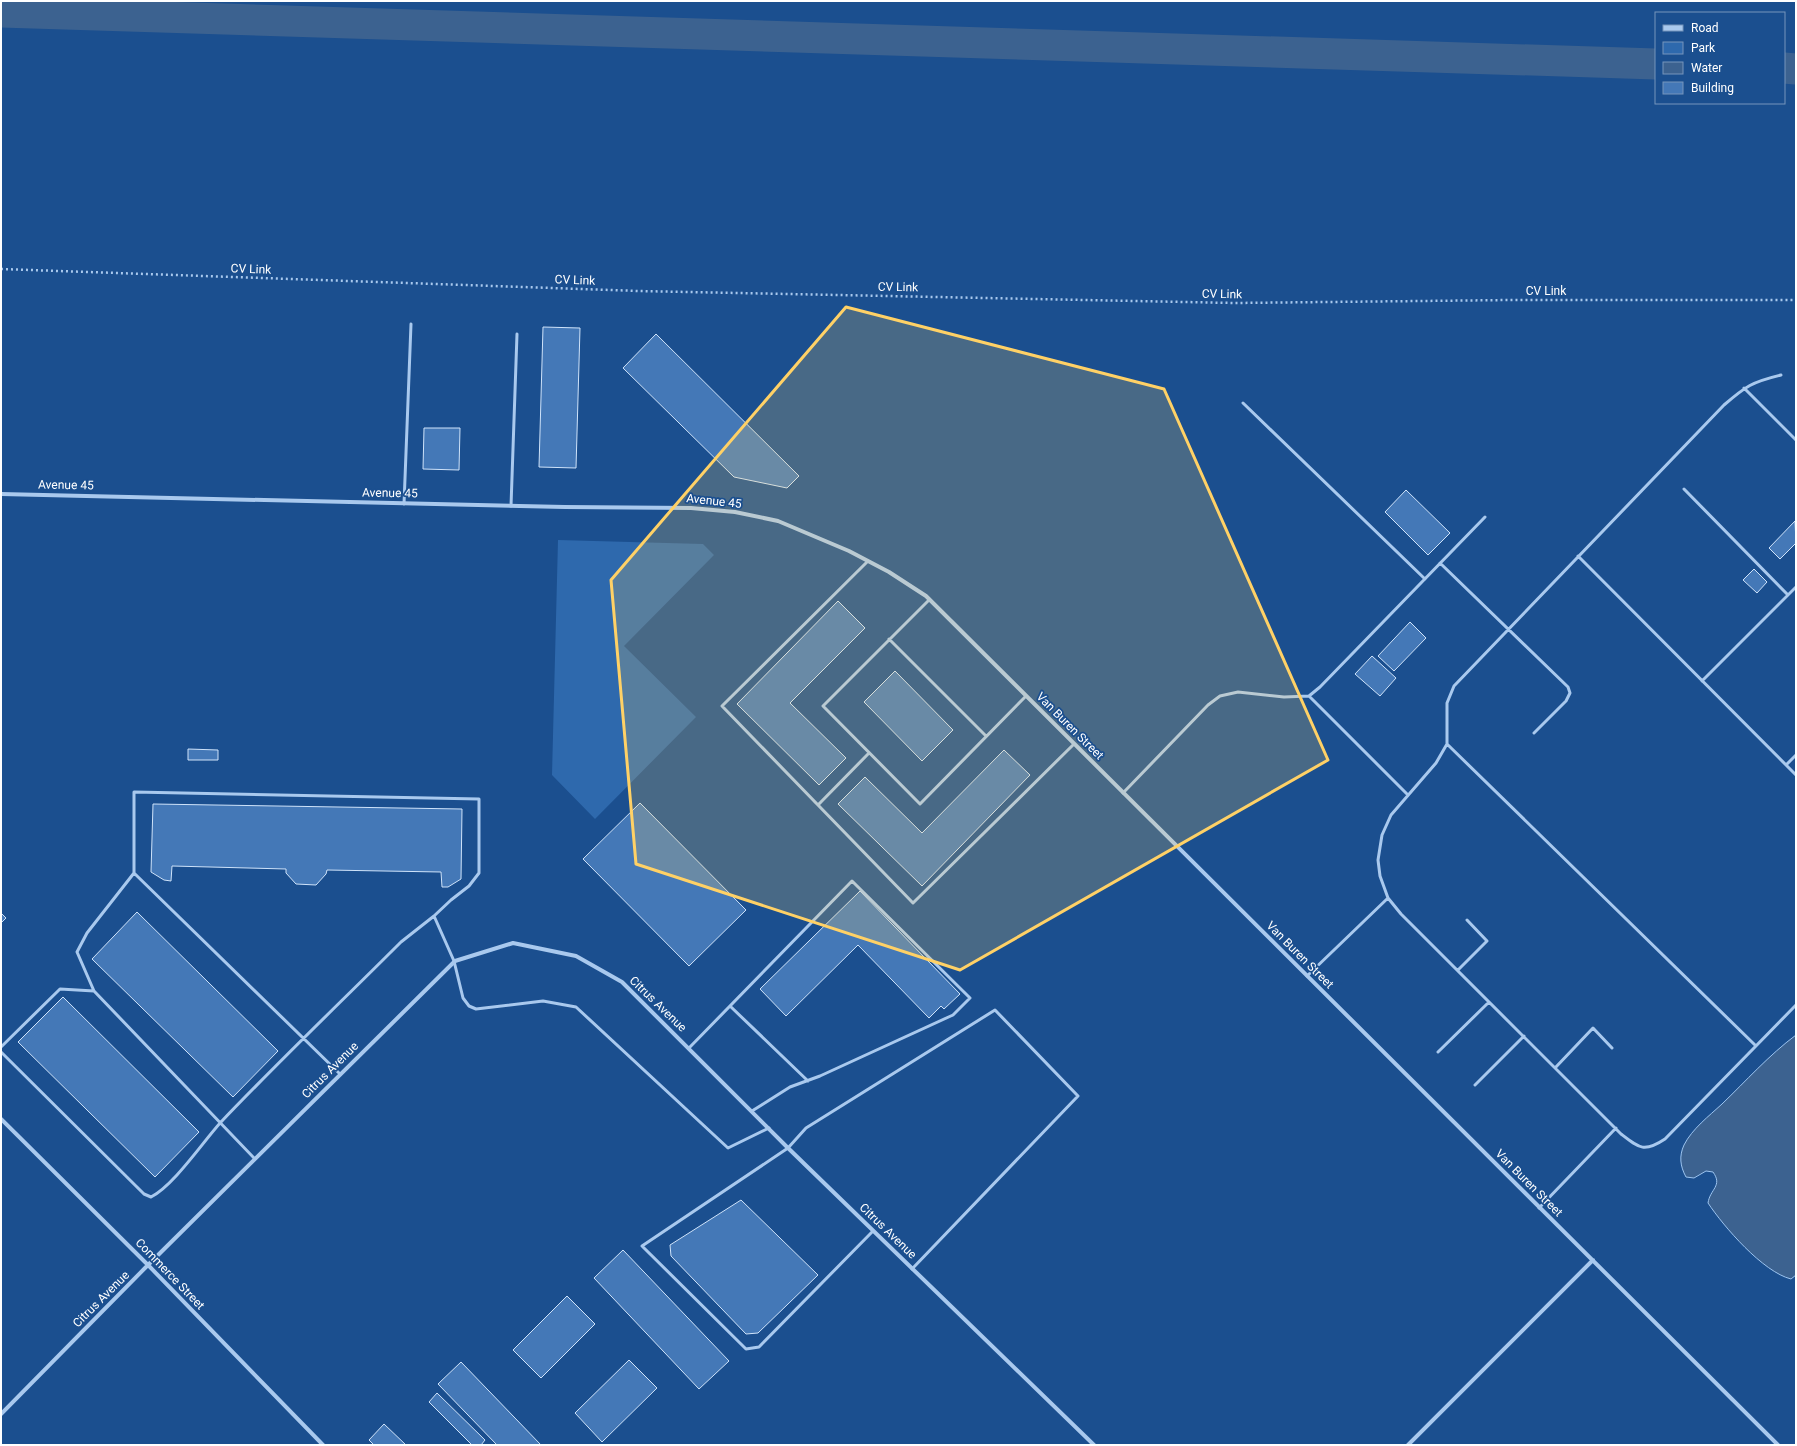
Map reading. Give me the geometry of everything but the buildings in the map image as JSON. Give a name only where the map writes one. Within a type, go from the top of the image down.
[{"type":"street","name":"Avenue 45","points":[[1,494],[404,504],[691,508],[735,512],[778,521]]},
{"type":"street","name":"Van Buren Street","points":[[778,521],[868,561],[889,572],[929,600],[1778,1445]]},
{"type":"street","name":"Citrus Avenue","points":[[1,1414],[148,1265],[454,962],[513,943],[576,956],[622,982],[788,1148],[1094,1445]]},
{"type":"street","name":"Commerce Street","points":[[1,1119],[148,1265],[323,1445]]},
{"type":"street","points":[[1408,1445],[1592,1260]]},
{"type":"lane","points":[[404,504],[411,324]]},
{"type":"lane","points":[[511,506],[517,334]]},
{"type":"lane","points":[[1782,374],[1756,381],[1744,388],[1724,406],[1454,686],[1447,703],[1448,744],[1436,763],[1391,815],[1382,835],[1378,860],[1380,876],[1388,898],[1489,1002],[1616,1128],[1634,1144],[1643,1148],[1652,1147],[1665,1139],[1755,1045],[1796,1005]]},
{"type":"lane","points":[[1744,388],[1796,440]]},
{"type":"lane","points":[[1243,403],[1425,579]]},
{"type":"lane","points":[[1684,489],[1788,595]]},
{"type":"lane","points":[[1123,792],[1208,705],[1220,696],[1238,692],[1284,697],[1309,696],[1320,687],[1485,517]]},
{"type":"lane","points":[[1578,556],[1796,775]]},
{"type":"lane","points":[[868,561],[722,706],[913,903],[1074,744]]},
{"type":"lane","points":[[1440,563],[1568,687],[1570,693],[1566,701],[1534,733]]},
{"type":"lane","points":[[1702,681],[1796,587]]},
{"type":"lane","points":[[929,600],[823,706],[920,804],[1026,696]]},
{"type":"lane","points":[[890,639],[986,736]]},
{"type":"lane","points":[[1309,696],[1408,795]]},
{"type":"lane","points":[[1448,744],[1755,1045]]},
{"type":"lane","points":[[818,805],[869,753]]},
{"type":"lane","points":[[1786,765],[1796,755]]},
{"type":"lane","points":[[1,1052],[144,1194],[151,1197],[158,1193],[183,1167],[220,1123],[401,942],[469,886],[479,873],[478,799],[134,792],[134,873],[87,933],[77,952],[94,991],[220,1123],[255,1159]]},
{"type":"lane","points":[[134,873],[340,1074]]},
{"type":"lane","points":[[689,1048],[852,881],[970,998],[952,1015],[790,1088],[752,1111]]},
{"type":"lane","points":[[1307,976],[1388,898]]},
{"type":"lane","points":[[434,916],[454,962],[463,998],[469,1006],[476,1009],[543,1001],[576,1007],[728,1148],[769,1128]]},
{"type":"lane","points":[[1458,970],[1487,941],[1467,920]]},
{"type":"lane","points":[[1,1047],[60,989],[94,991]]},
{"type":"lane","points":[[1438,1052],[1489,1002]]},
{"type":"lane","points":[[730,1006],[808,1081]]},
{"type":"lane","points":[[873,1231],[759,1347],[746,1349],[642,1246],[788,1148],[806,1128],[995,1010],[1078,1096],[912,1269]]},
{"type":"lane","points":[[1556,1068],[1593,1028],[1612,1048]]},
{"type":"lane","points":[[1475,1084],[1524,1036]]},
{"type":"lane","points":[[1539,1208],[1616,1128]]},
{"type":"path","name":"CV Link","points":[[1,269],[639,292],[1234,303],[1512,300],[1796,300]]},
{"type":"highlighted area","points":[[846,307],[1164,389],[1328,760],[960,970],[636,864],[611,580]]},
{"type":"green space","points":[[558,540],[703,544],[714,555],[624,646],[696,717],[595,819],[552,775]]},
{"type":"water","points":[[1796,1035],[1796,1275],[1791,1279],[1768,1268],[1734,1236],[1715,1213],[1708,1203],[1717,1181],[1713,1172],[1706,1171],[1694,1178],[1686,1177],[1681,1165],[1681,1157],[1682,1149],[1687,1139],[1696,1128],[1767,1060]]},
{"type":"waterway","points":[[1,12],[1655,64]]},
{"type":"waterway","points":[[1785,68],[1796,69]]}]
